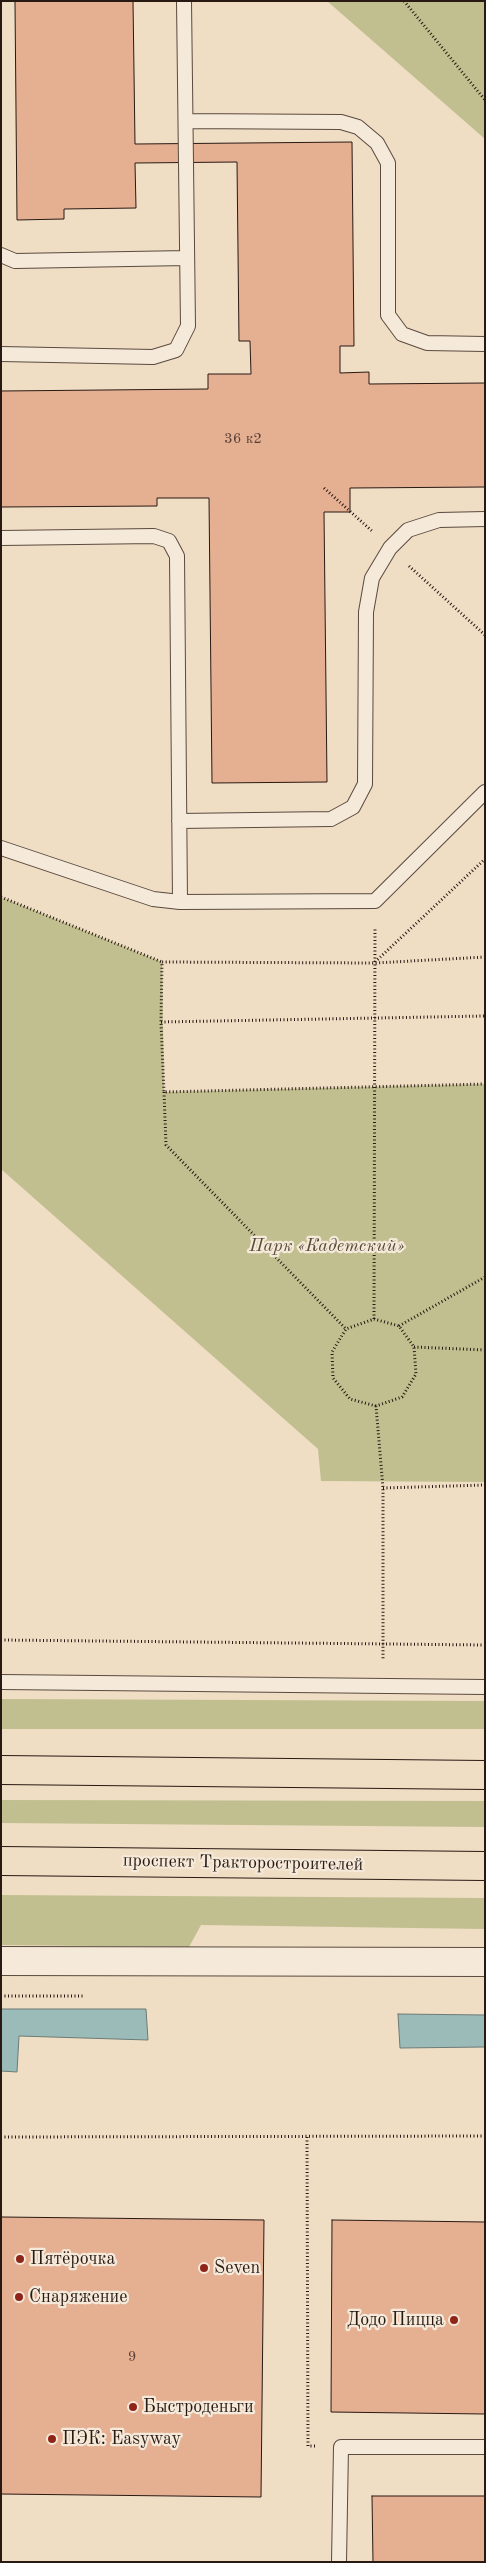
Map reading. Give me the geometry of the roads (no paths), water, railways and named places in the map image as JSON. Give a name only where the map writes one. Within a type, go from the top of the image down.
[{"type":"main road","points":[[1,1770],[485,1775]]},
{"type":"main road","name":"проспект Тракторостроителей","points":[[1,1861],[485,1866]]},
{"type":"street","points":[[1,1961],[485,1962]]},
{"type":"lane","points":[[1,354],[153,356],[176,350],[188,326],[184,1]]},
{"type":"lane","points":[[186,120],[341,122],[358,127],[377,143],[388,162],[388,316],[402,334],[427,343],[485,344]]},
{"type":"lane","points":[[1,255],[14,261],[187,258]]},
{"type":"lane","points":[[179,821],[331,819],[353,807],[365,784],[366,612],[372,578],[390,548],[408,530],[439,520],[485,519]]},
{"type":"lane","points":[[1,538],[154,536],[169,541],[177,556],[180,902]]},
{"type":"lane","points":[[1,848],[153,899],[180,902],[375,900],[485,792]]},
{"type":"lane","points":[[1,1682],[485,1687]]},
{"type":"lane","points":[[339,2562],[341,2447],[485,2447]]},
{"type":"water","points":[[1,2009],[146,2009],[148,2040],[19,2036],[17,2072],[1,2071]]},
{"type":"water","points":[[398,2014],[485,2015],[485,2047],[400,2048]]},
{"type":"place","name":"Пятёрочка","points":[[20,2259]]},
{"type":"place","name":"Seven","points":[[204,2268]]},
{"type":"place","name":"Снаряжение","points":[[19,2297]]},
{"type":"place","name":"Додо Пицца","points":[[454,2320]]},
{"type":"place","name":"Быстроденьги","points":[[133,2407]]},
{"type":"place","name":"ПЭК: Easyway","points":[[52,2439]]},
{"type":"park label","name":"Парк «Кадетский»","points":[[327,1246]]}]
